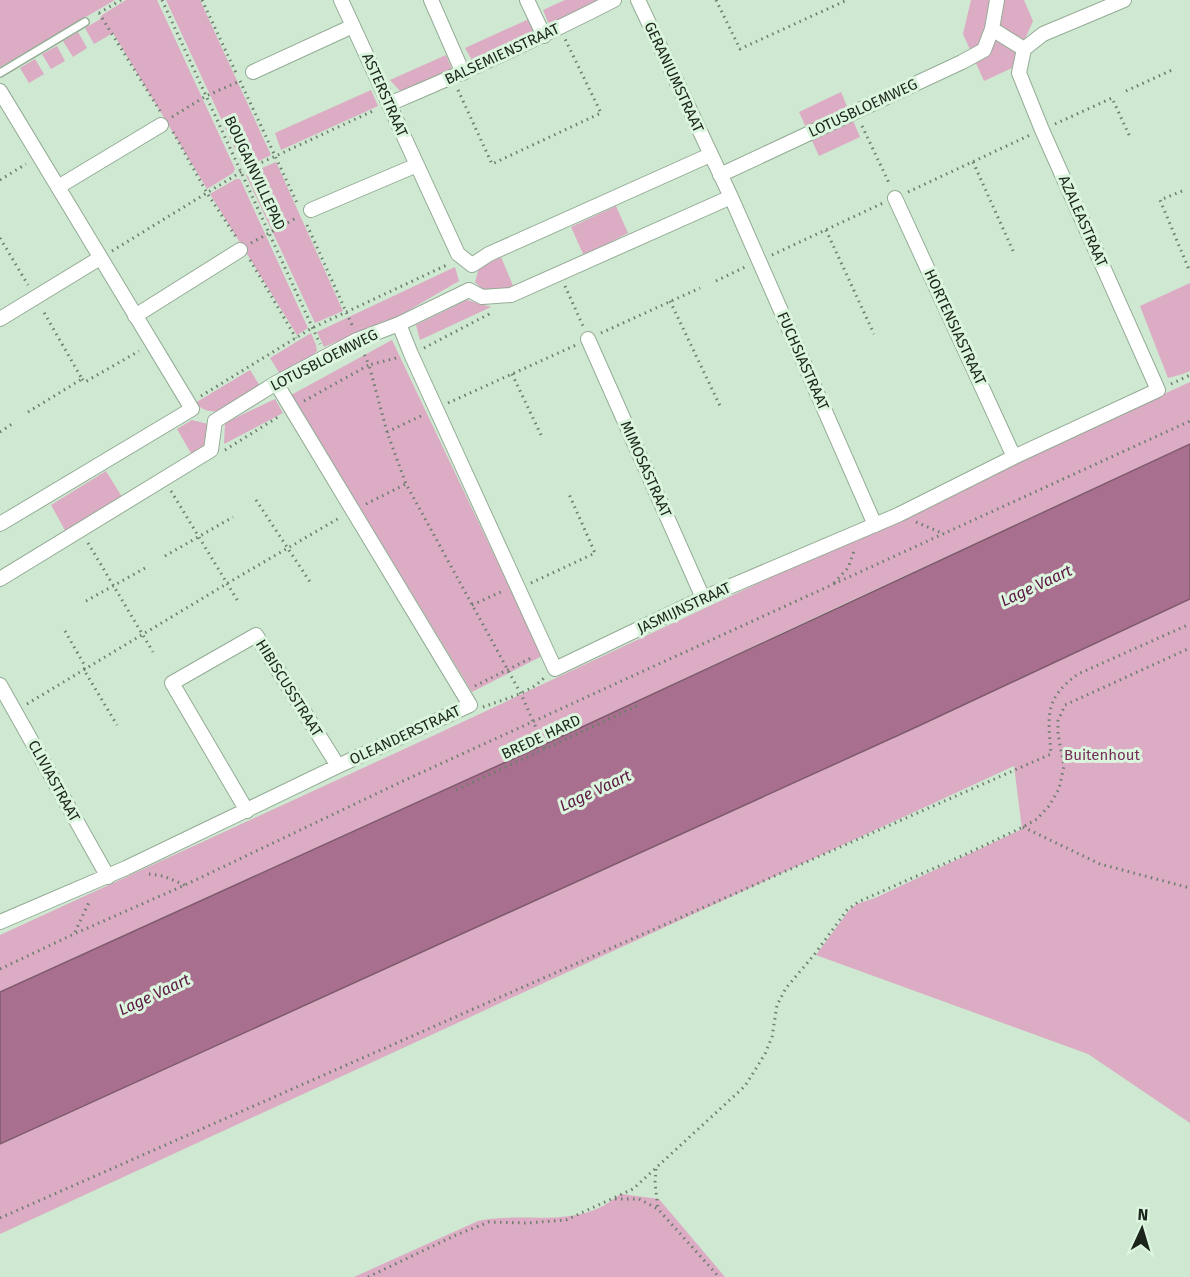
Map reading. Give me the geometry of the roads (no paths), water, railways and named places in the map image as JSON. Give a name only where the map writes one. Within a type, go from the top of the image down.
[{"type":"street","name":"ASTERSTRAAT","points":[[341,0],[458,254],[467,261]]},
{"type":"street","points":[[431,0],[458,75]]},
{"type":"street","points":[[527,0],[544,36]]},
{"type":"street","name":"BALSEMIENSTRAAT","points":[[389,104],[544,36],[614,0]]},
{"type":"street","name":"GERANIUMSTRAAT","points":[[638,0],[710,155]]},
{"type":"street","points":[[997,0],[992,29],[1024,49],[1043,34],[1124,0]]},
{"type":"street","points":[[253,72],[354,26]]},
{"type":"street","name":"LOTUSBLOEMWEG","points":[[720,175],[962,62],[984,50],[992,29]]},
{"type":"street","name":"AZALEASTRAAT","points":[[1024,49],[1019,73],[1042,130],[1158,390]]},
{"type":"street","points":[[0,91],[192,409],[215,421],[211,450],[0,579]]},
{"type":"street","points":[[58,186],[163,123]]},
{"type":"street","points":[[710,155],[720,175],[731,197],[511,295],[482,297],[469,290],[467,261],[489,254],[710,155]]},
{"type":"street","points":[[307,212],[417,165]]},
{"type":"street","name":"FUCHSIASTRAAT","points":[[731,197],[875,525]]},
{"type":"street","name":"HORTENSIASTRAAT","points":[[895,198],[1014,457]]},
{"type":"street","points":[[135,316],[241,249]]},
{"type":"street","points":[[0,320],[100,258]]},
{"type":"street","name":"LOTUSBLOEMWEG","points":[[215,421],[276,383],[357,340],[399,324],[469,290]]},
{"type":"street","name":"JASMIJNSTRAAT","points":[[399,324],[555,669],[703,598],[898,515],[1014,457],[1158,390]]},
{"type":"street","name":"MIMOSASTRAAT","points":[[588,339],[703,598]]},
{"type":"street","name":"OLEANDERSTRAAT","points":[[0,922],[126,868],[470,705],[276,383]]},
{"type":"street","points":[[0,524],[192,409]]},
{"type":"street","name":"HIBISCUSSTRAAT","points":[[247,811],[172,683],[256,634],[338,766]]},
{"type":"street","name":"CLIVIASTRAAT","points":[[0,685],[103,878]]},
{"type":"lane","points":[[0,73],[85,22]]},
{"type":"water","name":"Lage Vaart","points":[[1190,444],[1190,599],[912,729],[0,1144],[0,992],[539,747]]},
{"type":"park label","name":"Buitenhout","points":[[1102,755]]}]
